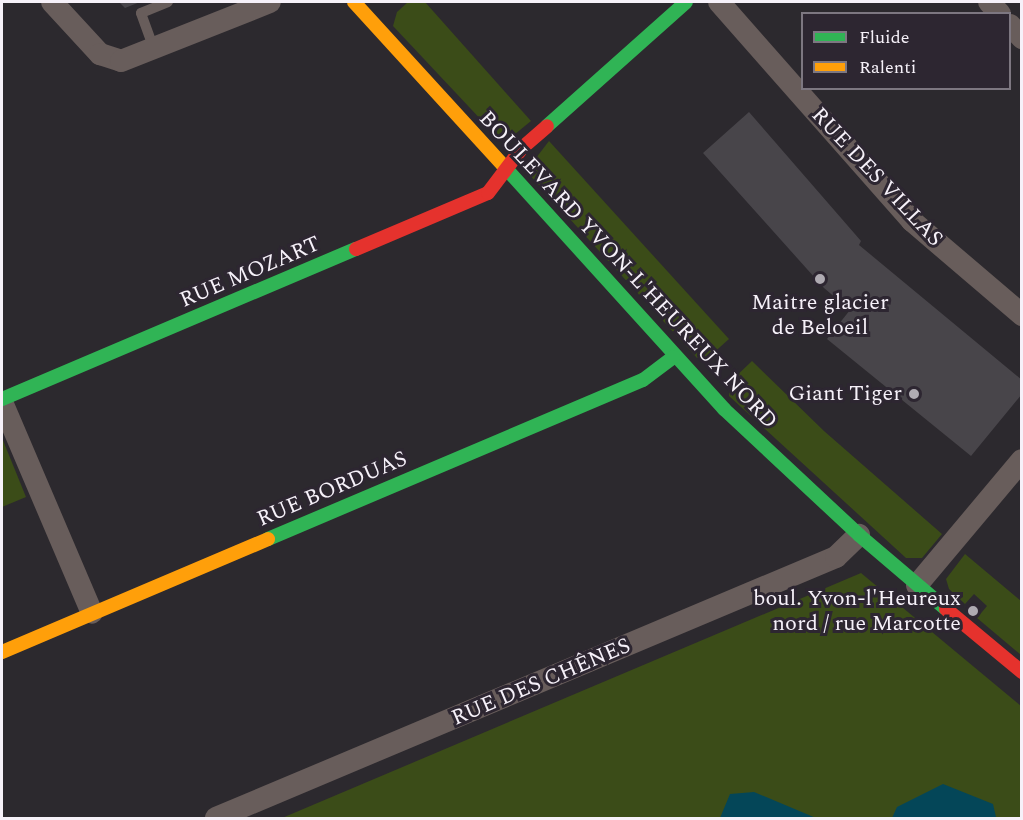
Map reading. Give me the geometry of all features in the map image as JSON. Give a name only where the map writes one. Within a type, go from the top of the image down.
[{"type":"street","points":[[52,2],[105,57],[127,60],[262,3]]},
{"type":"street","name":"RUE MOZART","points":[[2,401],[489,193],[522,148],[686,2]]},
{"type":"street","name":"RUE DES VILLAS","points":[[719,2],[912,220],[1022,315]]},
{"type":"street","name":"BOULEVARD YVON-L'HEUREUX NORD","points":[[367,6],[506,171],[673,357],[859,535],[1022,672]]},
{"type":"street","points":[[1011,26],[1022,38]]},
{"type":"street","name":"RUE BORDUAS","points":[[2,652],[643,380],[673,357]]},
{"type":"street","points":[[2,401],[93,613]]},
{"type":"street","points":[[917,585],[1022,460]]},
{"type":"street","name":"RUE DES CHÊNES","points":[[216,819],[836,557],[859,535]]},
{"type":"lane","points":[[154,50],[141,13],[168,2]]},
{"type":"green space","points":[[408,2],[425,2],[531,121],[509,139],[501,141],[393,26],[397,12]]},
{"type":"green space","points":[[549,141],[729,339],[710,356],[697,358],[526,171]]},
{"type":"green space","points":[[752,361],[824,431],[942,534],[922,558],[906,558],[729,396],[731,381]]},
{"type":"green space","points":[[2,438],[26,497],[2,507]]},
{"type":"green space","points":[[965,554],[1021,601],[1021,655],[977,618],[987,606],[974,594],[965,604],[949,589],[946,579]]},
{"type":"green space","points":[[861,573],[1021,706],[1021,818],[282,818]]},
{"type":"water","points":[[943,784],[993,804],[996,817],[892,818],[897,807]]},
{"type":"water","points":[[754,792],[816,818],[720,818],[730,794]]},
{"type":"building","points":[[119,2],[140,2],[125,8]]},
{"type":"building","points":[[749,112],[861,241],[859,245],[1022,380],[1022,394],[971,456],[827,339],[850,310],[824,288],[703,153]]},
{"type":"traffic: fast","points":[[547,126],[686,2]]},
{"type":"traffic: fast","points":[[502,164],[724,409],[859,535],[946,609]]},
{"type":"traffic: fast","points":[[2,399],[356,249]]},
{"type":"traffic: fast","points":[[268,539],[643,380],[673,357]]},
{"type":"traffic: slow","points":[[354,2],[502,164]]},
{"type":"traffic: slow","points":[[2,652],[268,539]]},
{"type":"traffic: jam","points":[[356,249],[488,193],[522,148],[547,126]]},
{"type":"traffic: jam","points":[[946,609],[1022,672]]},
{"type":"place","name":"Maitre glacier de Beloeil","points":[[820,279]]},
{"type":"place","name":"Giant Tiger","points":[[914,394]]},
{"type":"place","name":"boul. Yvon-l'Heureux nord / rue Marcotte","points":[[973,611]]}]
